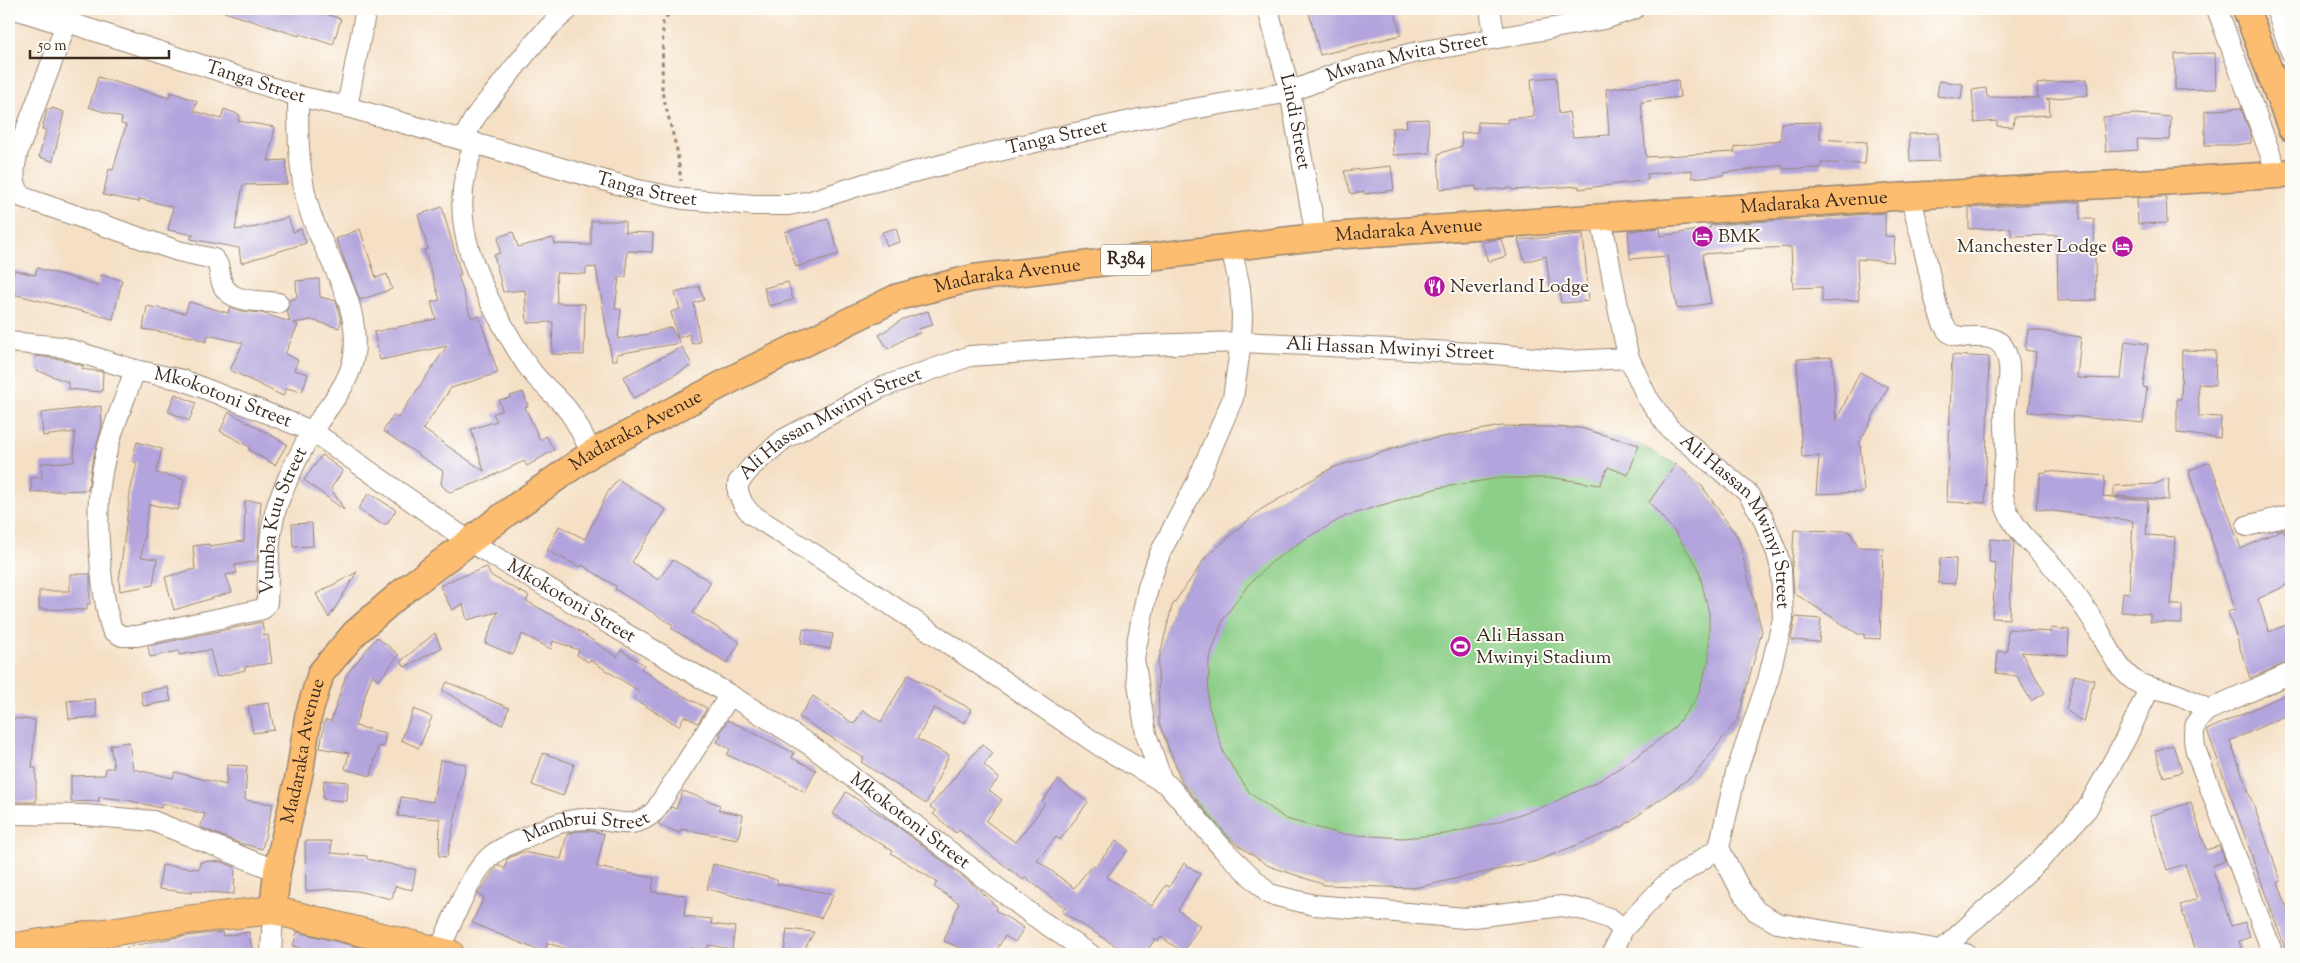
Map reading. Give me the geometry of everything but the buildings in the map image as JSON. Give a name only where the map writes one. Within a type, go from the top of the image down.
[{"type":"highway","points":[[9,948],[176,921],[274,910],[444,953]]},
{"type":"main road","points":[[2246,9],[2291,128]]},
{"type":"main road","name":"Madaraka Avenue","points":[[274,910],[277,871],[300,771],[308,717],[321,673],[355,633],[401,593],[507,513],[592,453],[740,375],[898,297],[973,278],[1316,237],[1910,196],[2284,174]]},
{"type":"street","name":"Tanga Street","points":[[15,9],[60,17],[298,96],[347,107],[638,190],[683,199],[754,206],[788,205],[811,201],[864,184],[1048,139],[1158,115],[1290,92]]},
{"type":"street","points":[[347,107],[366,9]]},
{"type":"street","points":[[569,9],[547,28],[472,119],[462,188],[461,210],[470,258],[487,295],[530,370],[572,416],[592,453]]},
{"type":"street","name":"Lindi Street","points":[[1268,9],[1290,92],[1316,237]]},
{"type":"street","name":"Mwana Mvita Street","points":[[1290,92],[1340,72],[1413,54],[1495,38],[1490,9]]},
{"type":"street","points":[[1495,38],[1604,19],[1634,9]]},
{"type":"street","points":[[2217,9],[2284,174]]},
{"type":"street","points":[[2276,9],[2291,52]]},
{"type":"street","points":[[60,17],[13,171],[16,189],[22,197],[178,251],[214,259],[218,263],[220,278],[228,294],[237,298],[278,302]]},
{"type":"street","name":"Vumba Kuu Street","points":[[135,370],[107,453],[101,479],[99,519],[107,615],[112,630],[122,636],[137,636],[263,609],[267,603],[272,529],[280,496],[312,431],[344,385],[354,356],[353,319],[344,292],[310,212],[302,180],[298,144],[298,96]]},
{"type":"street","points":[[1910,196],[1926,256],[1932,288],[1944,326],[1950,333],[1958,337],[1980,336],[1993,339],[2001,344],[2007,354],[2011,374],[2005,413],[2006,451],[2002,492],[2005,509],[2014,525],[2057,571],[2094,621],[2125,672],[2135,681],[2189,698],[2208,710]]},
{"type":"street","points":[[9,208],[45,206]]},
{"type":"street","name":"Ali Hassan Mwinyi Street","points":[[1601,218],[1629,358],[1647,397],[1669,428],[1746,492],[1762,516],[1778,553],[1781,568],[1783,619],[1768,680],[1736,773],[1719,848]]},
{"type":"street","name":"Ali Hassan Mwinyi Street","points":[[1162,781],[1146,734],[1134,658],[1148,587],[1160,553],[1197,482],[1233,398],[1241,342],[1240,288],[1231,247]]},
{"type":"street","name":"Mkokotoni Street","points":[[9,342],[62,347],[135,370],[183,380],[312,431],[470,542],[730,695],[810,745],[1034,916],[1090,954]]},
{"type":"street","name":"Ali Hassan Mwinyi Street","points":[[1624,929],[1610,919],[1589,911],[1562,906],[1466,918],[1314,905],[1269,894],[1223,849],[1168,784],[1100,746],[848,576],[751,514],[743,504],[738,492],[738,483],[753,465],[784,439],[880,388],[970,356],[1111,346],[1241,342],[1485,354],[1568,361],[1629,358]]},
{"type":"street","points":[[2247,526],[2291,515]]},
{"type":"street","points":[[2273,954],[2196,751],[2193,736],[2194,725],[2200,716],[2208,710],[2291,673]]},
{"type":"street","points":[[1941,951],[2041,859],[2087,809],[2126,738],[2150,687]]},
{"type":"street","name":"Mambrui Street","points":[[444,953],[478,869],[491,855],[506,846],[570,820],[592,819],[634,824],[645,821],[655,812],[730,695]]},
{"type":"street","points":[[9,814],[84,815],[153,821],[277,871]]},
{"type":"street","points":[[1612,954],[1624,929],[1666,884],[1719,848],[1740,889],[1756,911],[1778,923],[1966,954]]},
{"type":"street","points":[[271,954],[274,910]]},
{"type":"path","points":[[673,9],[663,21],[662,92],[677,150],[683,199]]},
{"type":"green space","name":"Ali Hassan Mwinyi Stadium","points":[[1501,426],[1580,428],[1639,445],[1676,464],[1702,486],[1738,538],[1762,631],[1738,719],[1695,774],[1622,827],[1537,861],[1414,888],[1325,885],[1269,866],[1215,830],[1181,782],[1159,723],[1158,663],[1172,606],[1206,557],[1260,510],[1332,468],[1411,443]]},
{"type":"place","name":"BMK","points":[[1702,237]]},
{"type":"place","name":"Manchester Lodge","points":[[2123,247]]},
{"type":"place","name":"Neverland Lodge","points":[[1434,287]]},
{"type":"place","name":"Ali Hassan Mwinyi Stadium","points":[[1460,647]]}]
